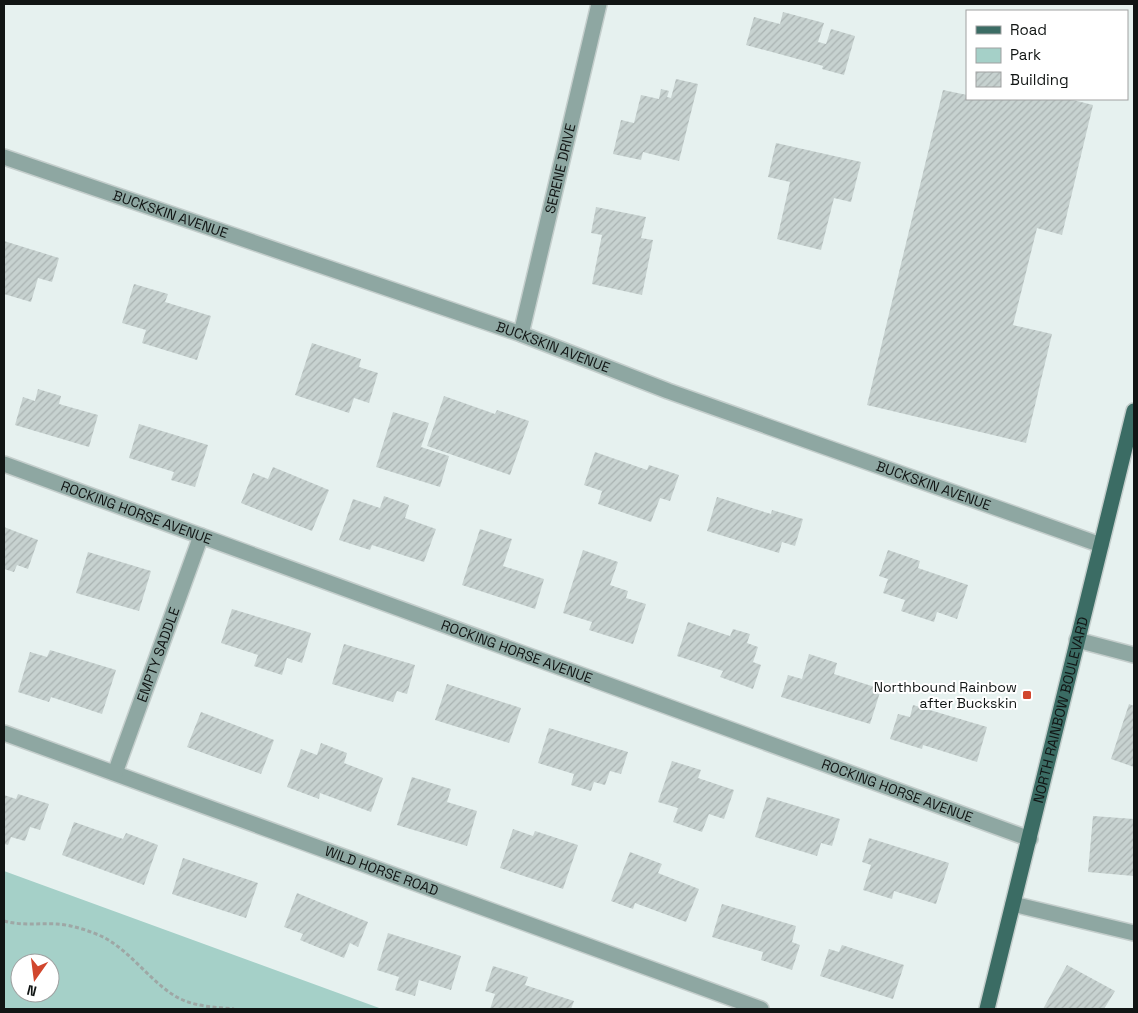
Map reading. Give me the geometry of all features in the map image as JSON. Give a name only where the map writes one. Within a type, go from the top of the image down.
[{"type":"main road","name":"NORTH RAINBOW BOULEVARD","points":[[988,1009],[1134,411]]},
{"type":"street","name":"SERENE DRIVE","points":[[521,334],[599,4]]},
{"type":"street","name":"BUCKSKIN AVENUE","points":[[4,157],[521,334],[668,391],[1101,546]]},
{"type":"street","name":"ROCKING HORSE AVENUE","points":[[4,464],[1030,839]]},
{"type":"street","name":"EMPTY SADDLE","points":[[115,773],[201,536]]},
{"type":"street","points":[[1077,640],[1134,655]]},
{"type":"street","name":"WILD HORSE ROAD","points":[[4,733],[761,1009]]},
{"type":"street","points":[[1013,904],[1134,933]]},
{"type":"path","points":[[4,922],[16,924],[59,924],[104,937],[127,952],[176,997],[201,1006],[234,1009]]},
{"type":"green space","points":[[4,871],[382,1009],[4,1009]]},
{"type":"building","points":[[783,12],[824,23],[818,42],[826,44],[831,29],[855,36],[844,75],[822,69],[823,66],[746,45],[754,17],[780,24]]},
{"type":"building","points":[[676,79],[698,84],[679,161],[643,152],[641,160],[613,154],[621,120],[634,123],[641,95],[659,99],[661,89],[669,91],[667,97],[671,98]]},
{"type":"building","points":[[943,90],[966,95],[966,100],[1073,100],[1093,105],[1062,235],[1037,228],[1013,325],[1052,334],[1026,443],[867,405]]},
{"type":"building","points":[[776,143],[861,162],[851,202],[834,198],[821,250],[777,239],[790,182],[768,177]]},
{"type":"building","points":[[596,207],[646,217],[641,238],[653,240],[642,295],[592,284],[602,235],[591,233]]},
{"type":"building","points":[[4,241],[59,258],[52,282],[38,278],[31,302],[4,294]]},
{"type":"building","points":[[134,284],[168,294],[165,302],[211,316],[197,360],[142,343],[146,330],[122,323]]},
{"type":"building","points":[[312,343],[361,359],[359,367],[378,373],[369,403],[354,398],[349,413],[295,395]]},
{"type":"building","points":[[38,389],[61,396],[59,404],[98,415],[89,447],[15,425],[23,397],[35,401]]},
{"type":"building","points":[[444,396],[495,414],[497,410],[529,421],[510,475],[427,446]]},
{"type":"building","points":[[393,412],[429,423],[421,447],[449,456],[440,487],[376,467]]},
{"type":"building","points":[[139,424],[208,445],[195,487],[171,480],[174,472],[129,458]]},
{"type":"building","points":[[595,452],[647,470],[649,465],[679,475],[670,501],[660,498],[651,522],[598,504],[602,491],[584,485]]},
{"type":"building","points":[[273,467],[329,490],[312,531],[241,503],[253,473],[268,479]]},
{"type":"building","points":[[384,496],[409,505],[405,518],[436,529],[424,562],[372,545],[370,550],[339,540],[353,499],[380,508]]},
{"type":"building","points":[[717,497],[771,514],[772,510],[803,519],[795,546],[782,542],[779,553],[707,531]]},
{"type":"building","points":[[4,527],[38,540],[28,569],[17,565],[14,572],[4,569]]},
{"type":"building","points":[[480,529],[512,539],[503,566],[544,579],[535,609],[462,585]]},
{"type":"building","points":[[583,550],[618,562],[610,585],[628,591],[626,598],[646,604],[633,644],[589,630],[592,622],[563,613]]},
{"type":"building","points":[[888,550],[920,561],[918,568],[968,585],[957,619],[937,612],[934,622],[901,611],[905,600],[883,593],[888,579],[879,576]]},
{"type":"building","points":[[88,552],[151,571],[139,611],[76,593]]},
{"type":"building","points":[[232,609],[311,633],[302,663],[287,658],[282,675],[254,666],[258,655],[221,643]]},
{"type":"building","points":[[688,622],[730,636],[733,629],[750,634],[747,643],[758,647],[753,662],[761,665],[753,689],[720,677],[723,671],[677,656]]},
{"type":"building","points":[[344,644],[415,665],[407,694],[397,691],[393,702],[332,684]]},
{"type":"building","points":[[50,650],[116,670],[102,714],[51,697],[49,702],[18,692],[30,652],[47,657]]},
{"type":"building","points":[[809,654],[837,663],[834,674],[881,689],[870,724],[781,697],[788,675],[802,679]]},
{"type":"building","points":[[447,684],[521,708],[509,743],[435,720]]},
{"type":"building","points":[[1129,704],[1134,706],[1134,767],[1111,759]]},
{"type":"building","points":[[913,705],[987,727],[977,762],[923,745],[922,749],[890,739],[898,714],[910,717]]},
{"type":"building","points":[[201,712],[274,740],[261,774],[187,747]]},
{"type":"building","points":[[549,728],[628,752],[621,774],[610,771],[605,785],[594,782],[591,791],[571,785],[574,774],[538,763]]},
{"type":"building","points":[[321,743],[347,753],[344,763],[383,778],[371,812],[320,793],[319,799],[287,787],[301,749],[317,755]]},
{"type":"building","points":[[672,761],[701,770],[698,778],[734,790],[724,819],[709,814],[702,832],[673,822],[678,808],[658,802]]},
{"type":"building","points":[[412,777],[451,789],[447,802],[477,811],[467,846],[397,825]]},
{"type":"building","points":[[18,794],[49,804],[40,830],[30,827],[25,841],[11,837],[8,845],[4,844],[4,795],[16,799]]},
{"type":"building","points":[[767,797],[840,819],[832,846],[821,843],[817,856],[755,837]]},
{"type":"building","points":[[1093,816],[1134,819],[1134,876],[1088,872]]},
{"type":"building","points":[[74,822],[123,839],[126,833],[158,845],[144,885],[62,855]]},
{"type":"building","points":[[513,829],[533,836],[535,831],[578,845],[563,889],[500,868]]},
{"type":"building","points":[[869,838],[949,863],[936,904],[894,891],[892,899],[863,890],[871,865],[862,862]]},
{"type":"building","points":[[630,852],[662,864],[658,873],[699,889],[686,922],[635,903],[633,909],[611,901]]},
{"type":"building","points":[[183,858],[258,883],[246,918],[172,894]]},
{"type":"building","points":[[297,893],[368,922],[358,947],[350,943],[344,958],[300,940],[303,934],[284,927]]},
{"type":"building","points":[[722,904],[796,926],[792,942],[800,945],[792,970],[761,960],[763,952],[712,937]]},
{"type":"building","points":[[388,933],[461,956],[451,990],[419,980],[415,996],[395,990],[399,977],[377,970]]},
{"type":"building","points":[[842,945],[904,965],[893,999],[820,976],[829,949],[839,952]]},
{"type":"building","points":[[1067,965],[1115,991],[1104,1009],[1043,1009]]},
{"type":"building","points":[[493,966],[528,977],[525,985],[574,1001],[571,1009],[490,1009],[495,994],[485,991]]},
{"type":"place","name":"Northbound Rainbow after Buckskin","points":[[1027,695]]}]
